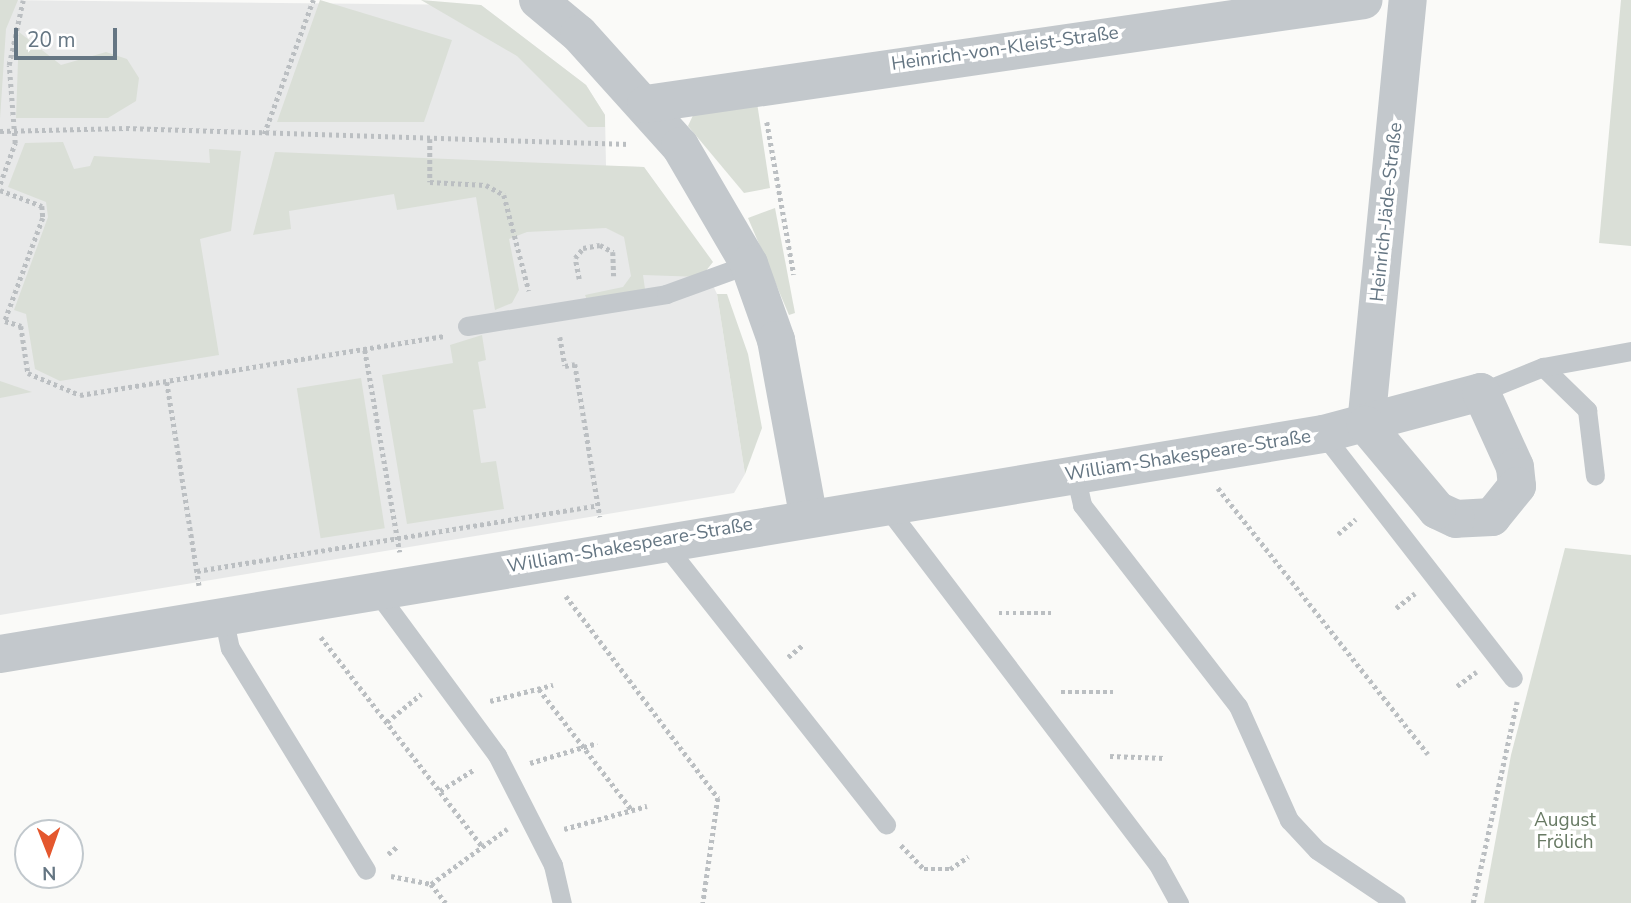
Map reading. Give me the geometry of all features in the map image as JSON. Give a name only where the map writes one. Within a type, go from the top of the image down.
[{"type":"street","points":[[538,0],[646,104],[680,146],[749,264],[776,340],[808,515]]},
{"type":"street","name":"Heinrich-von-Kleist-Straße","points":[[646,104],[760,83],[1364,0]]},
{"type":"street","name":"Heinrich-Jäde-Straße","points":[[1366,425],[1408,0]]},
{"type":"street","points":[[1366,425],[1437,510],[1456,519],[1492,517],[1517,486],[1515,467],[1481,392]]},
{"type":"street","name":"William-Shakespeare-Straße","points":[[0,654],[808,515],[1323,434],[1366,425],[1481,392]]},
{"type":"lane","points":[[467,326],[666,295],[749,264]]},
{"type":"lane","name":"William-Shakespeare-Straße","points":[[1481,392],[1543,367],[1631,351]]},
{"type":"lane","points":[[1543,367],[1587,410],[1595,476]]},
{"type":"lane","points":[[1323,434],[1513,678]]},
{"type":"lane","points":[[1075,474],[1082,505],[1238,706],[1289,820],[1317,850],[1396,903]]},
{"type":"lane","points":[[885,505],[1076,756],[1179,903]]},
{"type":"lane","points":[[663,541],[886,824]]},
{"type":"lane","points":[[376,591],[501,763],[539,836],[562,903]]},
{"type":"lane","points":[[214,618],[366,870]]},
{"type":"path","points":[[0,184],[13,130],[9,65],[23,0]]},
{"type":"path","points":[[264,134],[313,0]]},
{"type":"path","points":[[760,83],[796,282]]},
{"type":"path","points":[[0,131],[264,134],[680,146]]},
{"type":"path","points":[[430,139],[430,181],[486,185],[504,195],[533,316]]},
{"type":"path","points":[[0,190],[42,205],[5,321],[21,326],[28,373],[80,395],[468,332],[467,326]]},
{"type":"path","points":[[579,279],[575,258],[583,248],[600,245],[612,252],[617,274],[610,282]]},
{"type":"path","points":[[566,281],[579,279],[586,282]]},
{"type":"path","points":[[528,288],[541,285]]},
{"type":"path","points":[[561,341],[565,366],[575,364],[606,551]]},
{"type":"path","points":[[365,350],[396,528]]},
{"type":"path","points":[[167,382],[197,571],[214,618]]},
{"type":"path","points":[[1192,455],[1428,754]]},
{"type":"path","points":[[197,571],[598,505]]},
{"type":"path","points":[[540,562],[718,798],[703,903]]},
{"type":"path","points":[[296,604],[483,847]]},
{"type":"path","points":[[966,612],[1051,613]]},
{"type":"path","points":[[1473,903],[1519,694],[1513,678]]},
{"type":"path","points":[[387,722],[439,680]]},
{"type":"path","points":[[462,708],[553,685]]},
{"type":"path","points":[[539,689],[632,810]]},
{"type":"path","points":[[1028,692],[1113,692]]},
{"type":"path","points":[[440,792],[501,763],[597,743]]},
{"type":"path","points":[[1076,756],[1165,758]]},
{"type":"path","points":[[539,836],[647,806]]},
{"type":"path","points":[[431,884],[528,814]]},
{"type":"path","points":[[886,824],[924,869],[950,869],[968,858]]},
{"type":"path","points":[[366,870],[431,884],[446,903]]},
{"type":"shaded area","points":[[0,0],[481,5],[586,85],[605,115],[606,166],[644,167],[685,225],[717,294],[745,474],[734,493],[0,615]]},
{"type":"green space","points":[[0,0],[18,0],[6,29],[0,119]]},
{"type":"green space","points":[[320,0],[452,40],[424,122],[277,122]]},
{"type":"green space","points":[[421,0],[481,5],[586,85],[605,115],[605,127],[588,127],[517,56]]},
{"type":"green space","points":[[1621,0],[1631,0],[1631,246],[1599,243]]},
{"type":"green space","points":[[19,32],[61,65],[106,52],[127,59],[139,78],[136,101],[108,118],[16,118]]},
{"type":"green space","points":[[756,96],[770,188],[744,193],[688,126],[695,111]]},
{"type":"green space","points":[[63,142],[74,169],[90,166],[94,156],[210,163],[209,149],[241,151],[231,231],[200,239],[219,355],[60,381],[35,369],[26,314],[14,310],[48,217],[46,202],[8,187],[25,143]]},
{"type":"green space","points":[[275,152],[644,167],[713,262],[701,277],[643,275],[645,289],[587,300],[585,295],[623,287],[631,276],[624,237],[606,228],[527,232],[509,239],[519,290],[512,303],[495,310],[476,197],[397,210],[394,194],[289,211],[291,229],[253,235]]},
{"type":"green space","points":[[775,208],[795,313],[789,315],[748,218]]},
{"type":"green space","points":[[717,294],[727,294],[748,354],[762,428],[745,474]]},
{"type":"green space","points":[[482,335],[486,360],[478,362],[486,408],[473,410],[481,463],[496,461],[504,509],[407,524],[382,375],[453,363],[450,345]]},
{"type":"green space","points":[[361,378],[385,528],[321,538],[297,388]]},
{"type":"green space","points":[[0,381],[32,392],[0,398]]},
{"type":"green space","name":"August Frölich","points":[[1565,548],[1631,555],[1631,903],[1484,903],[1511,755]]}]
